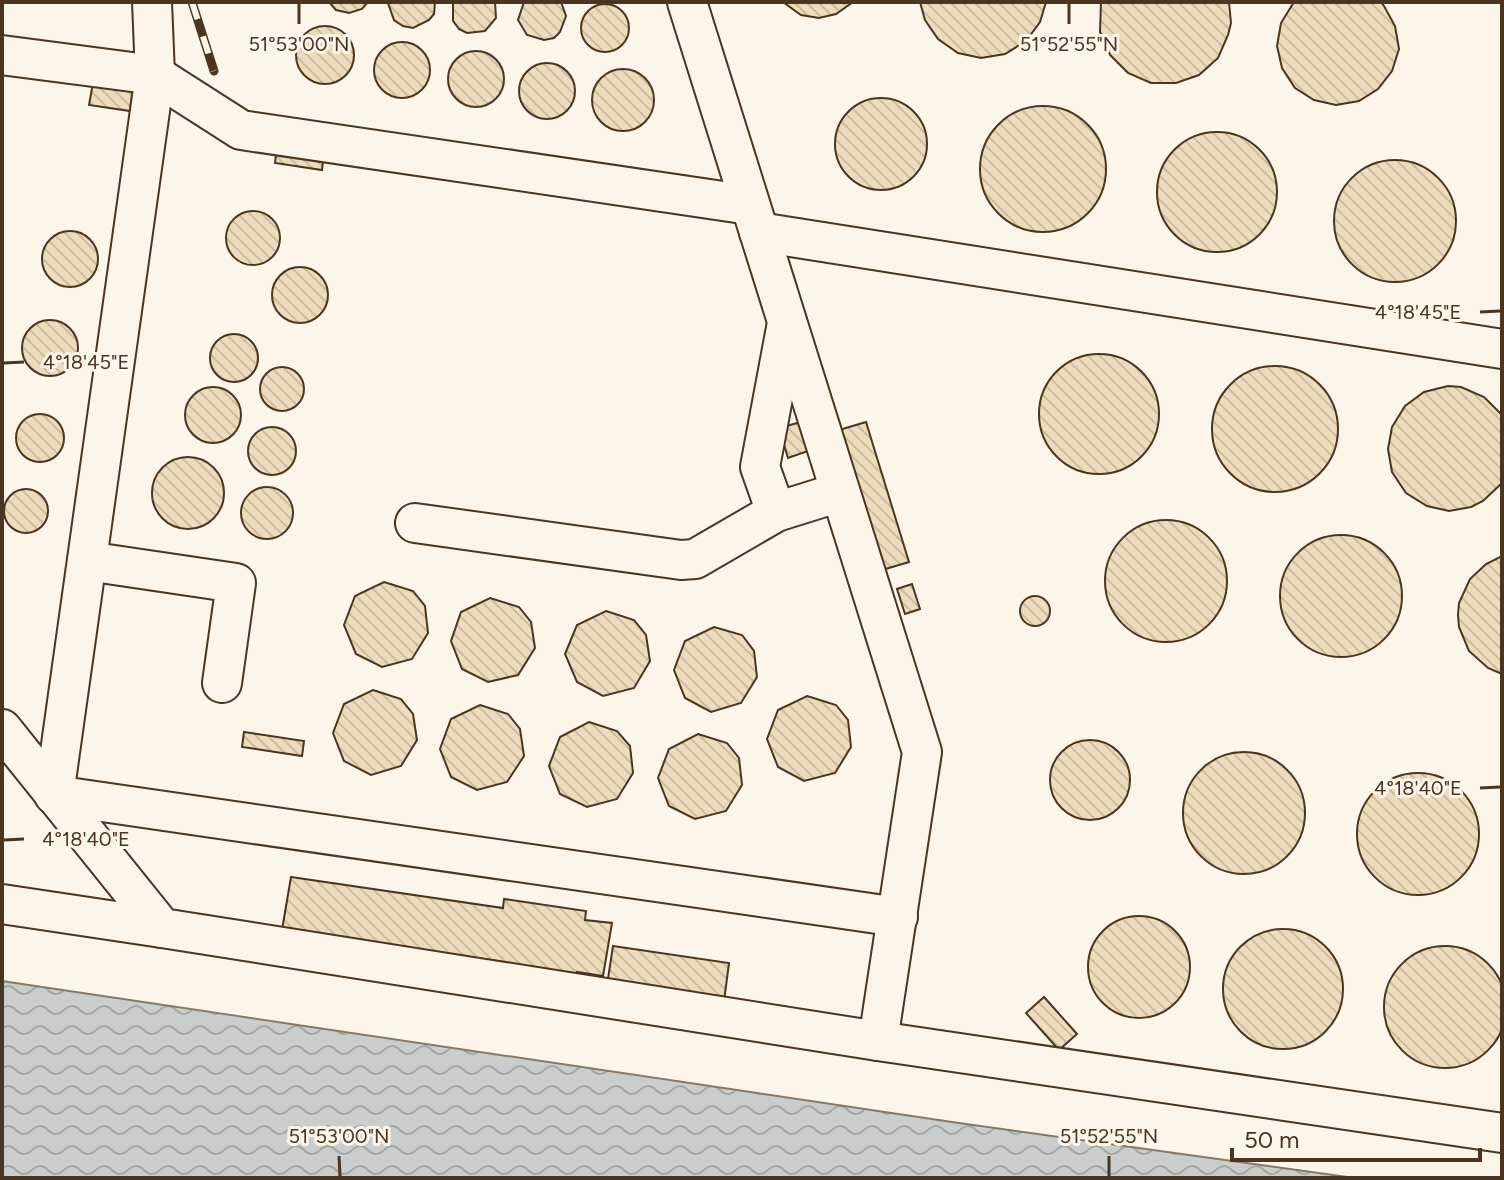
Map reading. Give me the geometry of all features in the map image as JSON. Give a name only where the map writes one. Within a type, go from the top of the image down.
[{"type":"lane","points":[[54,795],[155,75],[152,2]]},
{"type":"lane","points":[[687,2],[922,752],[878,1041]]},
{"type":"lane","points":[[2,55],[155,75],[241,130],[1502,349]]},
{"type":"lane","points":[[776,512],[760,467],[787,322]]},
{"type":"lane","points":[[415,523],[681,560],[695,559],[776,512],[840,492]]},
{"type":"lane","points":[[87,561],[236,583],[222,683]]},
{"type":"lane","points":[[2,729],[162,928]]},
{"type":"lane","points":[[54,795],[898,917]]},
{"type":"lane","points":[[2,904],[878,1041],[1502,1133]]},
{"type":"water","points":[[2,981],[952,1122],[1355,1178],[2,1178]]},
{"type":"building","points":[[329,2],[368,2],[362,9],[349,13],[336,10]]},
{"type":"building","points":[[435,2],[434,14],[429,20],[413,28],[394,20],[388,3]]},
{"type":"building","points":[[453,2],[495,2],[496,18],[485,31],[467,33],[453,21]]},
{"type":"building","points":[[524,2],[561,2],[566,16],[554,38],[544,40],[527,35],[518,20]]},
{"type":"building","points":[[783,2],[853,2],[836,14],[819,18],[801,15]]},
{"type":"building","points":[[920,2],[1046,2],[1040,22],[1026,41],[1005,54],[981,58],[958,53],[938,39],[925,20]]},
{"type":"building","points":[[1101,2],[1229,2],[1231,23],[1218,58],[1199,75],[1176,83],[1151,83],[1128,73],[1110,55],[1100,32]]},
{"type":"building","points":[[1294,2],[1381,2],[1395,26],[1399,49],[1392,71],[1378,89],[1359,101],[1336,105],[1314,100],[1295,88],[1282,68],[1277,46],[1281,23]]},
{"type":"building","points":[[605,4],[622,11],[629,28],[622,45],[605,52],[588,45],[581,28],[588,11]]},
{"type":"building","points":[[325,26],[346,34],[354,55],[346,76],[325,84],[304,76],[296,55],[304,34]]},
{"type":"building","points":[[402,42],[422,50],[430,70],[422,90],[402,98],[382,90],[374,70],[382,50]]},
{"type":"building","points":[[476,51],[496,59],[504,79],[496,99],[476,107],[456,99],[448,79],[456,59]]},
{"type":"building","points":[[547,63],[567,71],[575,91],[567,111],[547,119],[527,111],[519,91],[527,71]]},
{"type":"building","points":[[623,69],[635,71],[645,78],[652,88],[652,112],[645,122],[635,129],[623,131],[611,129],[601,122],[594,112],[592,100],[594,88],[601,78],[611,71]]},
{"type":"building","points":[[93,83],[133,88],[130,111],[89,105]]},
{"type":"building","points":[[872,98],[890,98],[907,105],[920,118],[927,144],[920,170],[907,183],[890,190],[872,190],[855,183],[842,170],[835,153],[835,135],[842,118],[855,105]]},
{"type":"building","points":[[1043,106],[1067,111],[1087,125],[1101,145],[1106,169],[1101,193],[1087,213],[1067,227],[1043,232],[1019,227],[999,213],[985,193],[980,169],[985,145],[999,125],[1019,111]]},
{"type":"building","points":[[1217,132],[1240,136],[1260,149],[1273,169],[1277,192],[1273,215],[1260,235],[1240,248],[1217,252],[1194,248],[1174,235],[1161,215],[1157,192],[1161,169],[1174,149],[1194,136]]},
{"type":"building","points":[[277,146],[324,152],[322,170],[275,163]]},
{"type":"building","points":[[1395,160],[1418,165],[1438,178],[1451,198],[1456,221],[1451,244],[1438,264],[1418,277],[1395,282],[1372,277],[1352,264],[1339,244],[1334,221],[1339,198],[1352,178],[1372,165]]},
{"type":"building","points":[[253,211],[272,219],[280,238],[272,257],[253,265],[234,257],[226,238],[234,219]]},
{"type":"building","points":[[70,231],[90,239],[98,259],[90,279],[70,287],[50,279],[42,259],[50,239]]},
{"type":"building","points":[[300,267],[320,275],[328,295],[320,315],[300,323],[280,315],[272,295],[280,275]]},
{"type":"building","points":[[50,320],[70,328],[78,348],[70,368],[50,376],[30,368],[22,348],[30,328]]},
{"type":"building","points":[[234,334],[251,341],[258,358],[251,375],[234,382],[217,375],[210,358],[217,341]]},
{"type":"building","points":[[1099,354],[1122,358],[1142,371],[1155,391],[1159,414],[1155,437],[1142,457],[1122,470],[1099,474],[1076,470],[1056,457],[1043,437],[1039,414],[1043,391],[1056,371],[1076,358]]},
{"type":"building","points":[[1275,366],[1299,371],[1320,384],[1333,405],[1338,429],[1333,453],[1320,474],[1299,487],[1275,492],[1251,487],[1230,474],[1217,453],[1212,429],[1217,405],[1230,384],[1251,371]]},
{"type":"building","points":[[282,367],[298,373],[304,389],[298,405],[282,411],[266,405],[260,389],[266,373]]},
{"type":"building","points":[[1448,386],[1461,387],[1484,397],[1502,415],[1502,483],[1483,501],[1449,511],[1427,506],[1406,493],[1392,472],[1388,449],[1392,427],[1405,406],[1424,392]]},
{"type":"building","points":[[213,387],[233,395],[241,415],[233,435],[213,443],[193,435],[185,415],[193,395]]},
{"type":"building","points":[[40,414],[57,421],[64,438],[57,455],[40,462],[23,455],[16,438],[23,421]]},
{"type":"building","points":[[801,422],[811,450],[788,458],[779,428]]},
{"type":"building","points":[[866,422],[909,562],[872,573],[829,433]]},
{"type":"building","points":[[272,427],[289,434],[296,451],[289,468],[272,475],[255,468],[248,451],[255,434]]},
{"type":"building","points":[[195,457],[214,467],[222,479],[222,507],[214,519],[202,527],[181,529],[162,519],[154,507],[152,486],[162,467],[174,459]]},
{"type":"building","points":[[267,487],[285,495],[293,513],[285,531],[267,539],[249,531],[241,513],[249,495]]},
{"type":"building","points":[[26,489],[41,496],[48,511],[41,526],[26,533],[11,526],[4,511],[11,496]]},
{"type":"building","points":[[1166,520],[1189,525],[1209,538],[1222,558],[1227,581],[1222,604],[1209,624],[1189,637],[1166,642],[1143,637],[1123,624],[1110,604],[1105,581],[1110,558],[1123,538],[1143,525]]},
{"type":"building","points":[[1341,535],[1364,540],[1384,553],[1397,573],[1402,596],[1397,619],[1384,639],[1364,652],[1341,657],[1318,652],[1298,639],[1285,619],[1280,596],[1285,573],[1298,553],[1318,540]]},
{"type":"building","points":[[1502,556],[1502,674],[1488,668],[1469,651],[1459,627],[1458,615],[1459,603],[1470,579],[1486,564]]},
{"type":"building","points":[[384,582],[413,591],[425,606],[428,633],[412,659],[382,667],[356,654],[344,625],[355,596]]},
{"type":"building","points":[[912,584],[920,609],[905,614],[897,589]]},
{"type":"building","points":[[1035,596],[1046,600],[1050,611],[1046,622],[1035,626],[1024,622],[1020,611],[1024,600]]},
{"type":"building","points":[[490,598],[519,607],[531,622],[535,648],[518,675],[488,682],[462,669],[451,641],[461,612]]},
{"type":"building","points":[[606,611],[634,620],[646,635],[650,661],[634,688],[603,696],[577,682],[565,654],[577,625]]},
{"type":"building","points":[[714,627],[742,635],[754,651],[757,677],[741,703],[711,712],[685,698],[674,670],[685,641]]},
{"type":"building","points":[[373,690],[401,699],[413,714],[417,740],[401,766],[371,775],[344,761],[333,733],[344,704]]},
{"type":"building","points":[[807,696],[836,705],[848,720],[851,747],[835,773],[804,781],[778,767],[767,739],[778,710]]},
{"type":"building","points":[[480,705],[508,714],[520,729],[524,756],[507,782],[477,790],[451,777],[440,749],[451,719]]},
{"type":"building","points":[[589,722],[617,731],[630,746],[633,773],[617,799],[587,807],[560,794],[549,766],[560,737]]},
{"type":"building","points":[[244,732],[304,741],[302,756],[242,747]]},
{"type":"building","points":[[698,734],[727,743],[739,758],[742,785],[726,811],[695,819],[669,806],[658,778],[669,749]]},
{"type":"building","points":[[1090,740],[1105,743],[1118,752],[1127,765],[1130,780],[1127,795],[1118,808],[1105,817],[1090,820],[1075,817],[1062,808],[1053,795],[1050,780],[1053,765],[1062,752],[1075,743]]},
{"type":"building","points":[[1244,752],[1267,756],[1287,770],[1301,790],[1305,813],[1301,836],[1287,856],[1267,870],[1244,874],[1221,870],[1201,856],[1187,836],[1183,813],[1187,790],[1201,770],[1221,756]]},
{"type":"building","points":[[1418,773],[1441,778],[1461,791],[1474,811],[1479,834],[1474,857],[1461,877],[1441,890],[1418,895],[1395,890],[1375,877],[1362,857],[1357,834],[1362,811],[1375,791],[1395,778]]},
{"type":"building","points":[[291,877],[503,908],[504,899],[586,911],[585,920],[612,923],[603,976],[577,972],[575,988],[510,978],[512,963],[282,930]]},
{"type":"building","points":[[1139,916],[1158,920],[1175,931],[1186,948],[1190,967],[1186,986],[1175,1003],[1158,1014],[1139,1018],[1120,1014],[1103,1003],[1092,986],[1088,967],[1092,948],[1103,931],[1120,920]]},
{"type":"building","points":[[1283,929],[1306,933],[1326,946],[1339,966],[1343,989],[1339,1012],[1326,1032],[1306,1045],[1283,1049],[1260,1045],[1240,1032],[1227,1012],[1223,989],[1227,966],[1240,946],[1260,933]]},
{"type":"building","points":[[613,946],[729,963],[723,1009],[606,992]]},
{"type":"building","points":[[1445,946],[1468,951],[1488,964],[1501,984],[1506,1007],[1501,1030],[1488,1050],[1468,1063],[1445,1068],[1422,1063],[1402,1050],[1389,1030],[1384,1007],[1389,984],[1402,964],[1422,951]]},
{"type":"building","points":[[1044,997],[1077,1034],[1059,1050],[1026,1013]]},
{"type":"railway","points":[[192,2],[214,71]]}]
